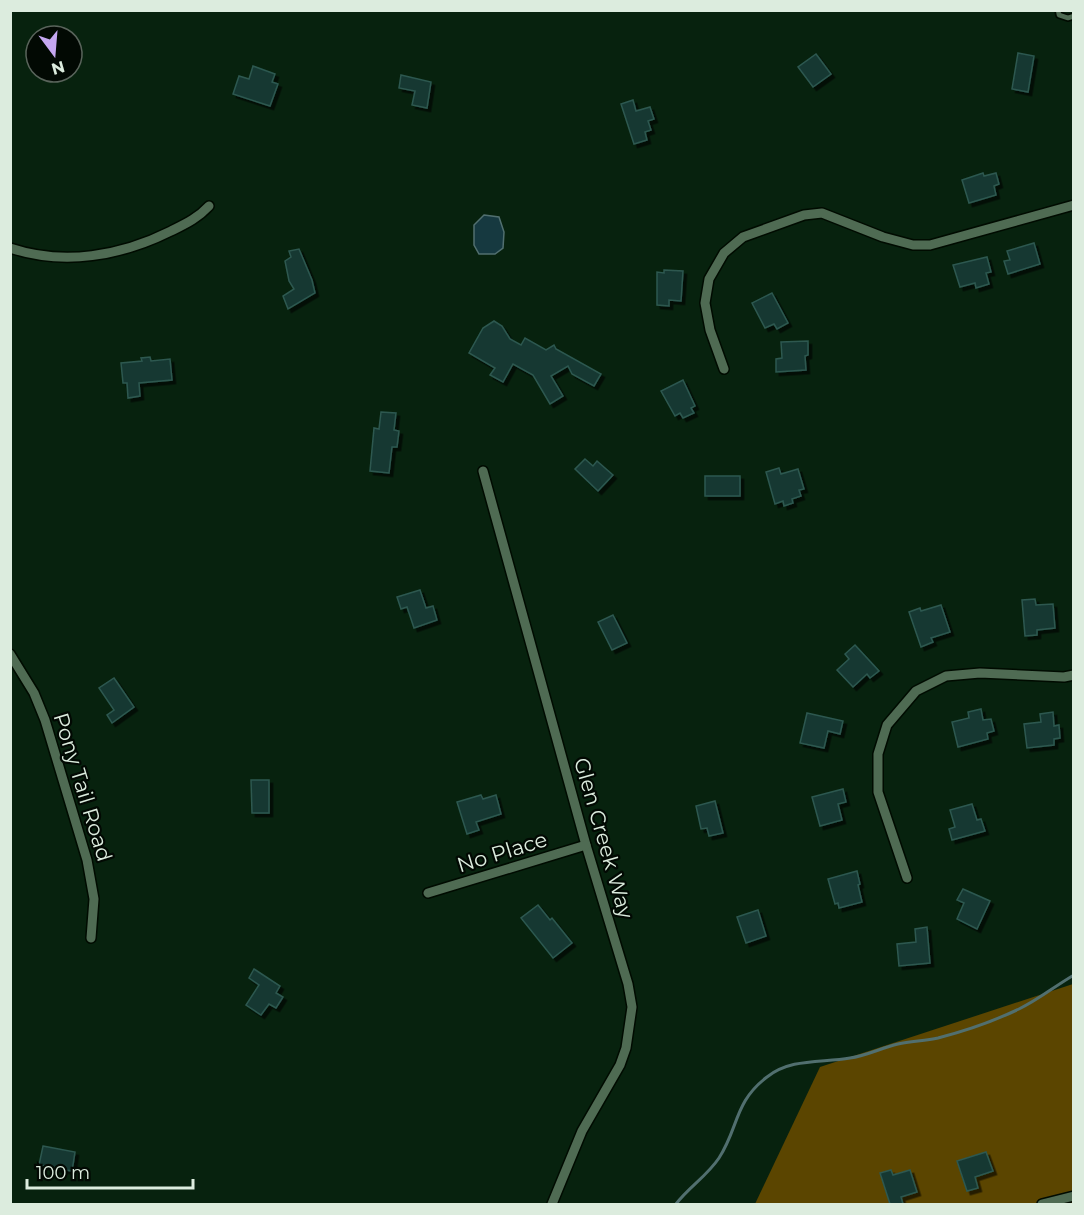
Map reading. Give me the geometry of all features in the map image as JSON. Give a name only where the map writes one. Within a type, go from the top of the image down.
[{"type":"street","points":[[724,369],[710,330],[705,303],[709,279],[719,261],[724,253],[743,237],[804,215],[822,213],[883,237],[913,245],[930,245],[1074,205]]},
{"type":"street","points":[[10,248],[51,256],[86,257],[117,252],[151,241],[185,224],[202,213],[208,206]]},
{"type":"street","name":"Glen Creek Way","points":[[483,471],[586,845],[628,984],[632,1007],[626,1048],[620,1065],[582,1131],[552,1204]]},
{"type":"street","name":"Pony Tail Road","points":[[10,654],[34,693],[45,720],[87,860],[94,899],[91,938]]},
{"type":"street","points":[[908,878],[878,792],[878,754],[887,725],[916,691],[946,676],[980,673],[1064,677],[1074,675]]},
{"type":"street","name":"No Place","points":[[428,893],[586,845]]},
{"type":"street","points":[[1042,1204],[1074,1196]]},
{"type":"lane","points":[[1058,10],[1059,15],[1068,18],[1074,16]]},
{"type":"shaded area","points":[[1073,984],[1073,1204],[755,1204],[820,1067]]},
{"type":"water","points":[[484,215],[499,217],[504,232],[503,248],[495,254],[479,254],[474,245],[474,225]]},
{"type":"building","points":[[1018,53],[1034,56],[1028,92],[1012,89]]},
{"type":"building","points":[[816,54],[831,74],[813,87],[798,67]]},
{"type":"building","points":[[253,66],[275,74],[272,82],[278,84],[270,106],[233,94],[239,76],[249,79]]},
{"type":"building","points":[[401,75],[431,82],[427,108],[412,105],[415,91],[399,88]]},
{"type":"building","points":[[633,100],[636,111],[650,107],[654,119],[648,121],[651,130],[645,132],[647,140],[634,144],[621,104]]},
{"type":"building","points":[[983,173],[984,176],[996,173],[999,184],[994,186],[996,195],[969,203],[962,180]]},
{"type":"building","points":[[1034,243],[1040,264],[1008,274],[1004,261],[1010,260],[1007,251]]},
{"type":"building","points":[[299,249],[315,293],[288,309],[283,296],[294,289],[289,281],[285,261],[291,257],[289,251]]},
{"type":"building","points":[[987,257],[991,272],[986,273],[989,284],[976,288],[975,283],[960,287],[953,265]]},
{"type":"building","points":[[664,270],[683,271],[681,301],[669,300],[669,306],[657,305],[657,272],[664,273]]},
{"type":"building","points":[[772,293],[788,323],[777,329],[774,324],[765,328],[752,303]]},
{"type":"building","points":[[494,321],[502,326],[510,339],[521,345],[525,338],[546,350],[554,345],[556,349],[601,374],[594,386],[572,374],[568,366],[551,376],[563,396],[550,404],[533,375],[513,364],[503,382],[490,375],[495,368],[469,353],[483,328]]},
{"type":"building","points":[[808,341],[808,355],[805,356],[806,370],[776,372],[776,359],[782,358],[781,342]]},
{"type":"building","points":[[150,357],[151,361],[170,359],[172,380],[139,383],[140,396],[128,398],[127,383],[123,383],[121,363],[142,361],[141,358]]},
{"type":"building","points":[[683,380],[695,406],[691,408],[694,413],[683,418],[680,413],[675,416],[661,391]]},
{"type":"building","points":[[381,412],[396,413],[394,430],[399,431],[397,447],[392,447],[389,473],[370,471],[374,428],[379,429]]},
{"type":"building","points":[[585,459],[593,466],[597,461],[613,475],[598,491],[575,469]]},
{"type":"building","points":[[779,468],[781,474],[798,469],[804,489],[799,490],[801,496],[792,499],[793,503],[784,506],[783,501],[775,504],[766,472]]},
{"type":"building","points":[[705,476],[740,476],[740,496],[705,496]]},
{"type":"building","points":[[420,590],[426,608],[433,606],[437,620],[414,628],[407,607],[401,609],[397,597]]},
{"type":"building","points":[[1035,599],[1036,605],[1053,604],[1055,628],[1037,630],[1037,635],[1025,636],[1022,600]]},
{"type":"building","points":[[941,605],[950,632],[931,638],[933,642],[921,647],[909,612]]},
{"type":"building","points":[[613,615],[627,643],[612,650],[598,622]]},
{"type":"building","points":[[855,645],[879,671],[870,678],[867,674],[853,687],[837,670],[849,659],[845,654]]},
{"type":"building","points":[[114,678],[134,707],[112,723],[107,715],[114,710],[99,688]]},
{"type":"building","points":[[981,709],[983,720],[991,719],[994,731],[987,733],[988,739],[958,747],[952,722],[969,718],[968,712]]},
{"type":"building","points":[[1053,712],[1054,726],[1059,725],[1060,738],[1054,739],[1054,745],[1027,748],[1024,724],[1041,722],[1040,714]]},
{"type":"building","points":[[807,713],[843,721],[840,734],[828,731],[824,748],[800,743]]},
{"type":"building","points":[[251,780],[269,780],[269,813],[252,813]]},
{"type":"building","points":[[843,789],[846,802],[838,804],[842,820],[820,826],[812,797]]},
{"type":"building","points":[[481,795],[483,799],[496,795],[501,814],[476,822],[479,830],[467,834],[457,802]]},
{"type":"building","points":[[715,801],[723,833],[709,836],[707,828],[701,829],[696,806]]},
{"type":"building","points":[[972,804],[977,820],[981,819],[985,831],[952,840],[949,829],[955,827],[950,810]]},
{"type":"building","points":[[857,871],[862,902],[839,908],[838,903],[835,904],[828,879]]},
{"type":"building","points":[[963,889],[990,901],[977,929],[957,919],[964,903],[957,900]]},
{"type":"building","points":[[538,905],[572,943],[553,958],[521,918]]},
{"type":"building","points":[[758,910],[766,936],[746,943],[737,917]]},
{"type":"building","points":[[927,927],[930,963],[899,966],[897,944],[916,942],[915,929]]},
{"type":"building","points":[[254,969],[280,986],[276,993],[283,997],[276,1008],[269,1004],[261,1015],[246,1005],[259,985],[249,978]]},
{"type":"building","points":[[43,1146],[75,1152],[72,1171],[39,1165]]},
{"type":"building","points":[[986,1152],[993,1171],[975,1177],[978,1188],[967,1191],[957,1161]]},
{"type":"building","points":[[891,1170],[893,1175],[910,1170],[917,1192],[901,1197],[903,1204],[890,1204],[880,1173]]},
{"type":"waterway","points":[[676,1204],[719,1158],[748,1096],[756,1086],[776,1071],[807,1062],[856,1057],[898,1044],[938,1038],[969,1029],[1000,1018],[1026,1005],[1074,975]]}]
